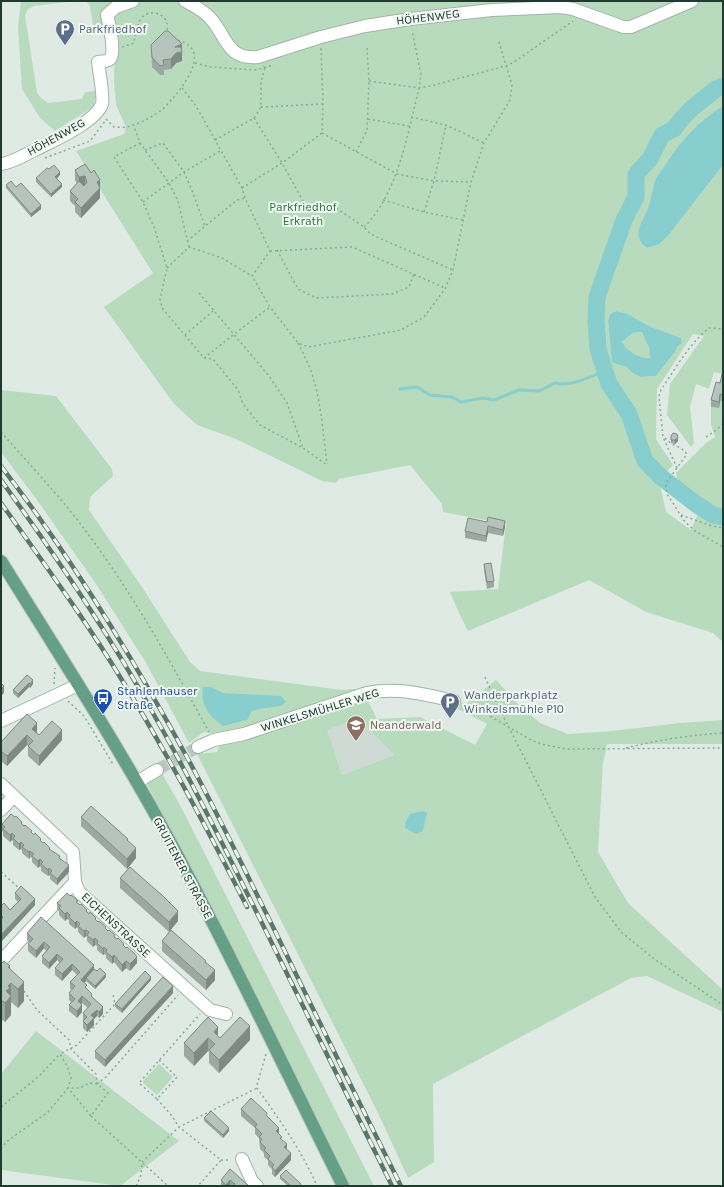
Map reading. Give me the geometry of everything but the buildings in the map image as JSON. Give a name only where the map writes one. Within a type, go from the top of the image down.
[{"type":"main road","name":"GRUITENER STRASSE","points":[[1,561],[137,782],[171,844],[343,1186]]},
{"type":"street","points":[[106,1],[112,49]]},
{"type":"street","points":[[108,15],[116,7],[132,1]]},
{"type":"street","name":"HÖHENWEG","points":[[185,1],[196,6],[210,18],[229,47],[234,52],[239,56],[261,62],[321,37],[365,26],[410,18],[492,10],[561,7],[584,13],[614,24],[631,27],[692,1]]},
{"type":"street","name":"HÖHENWEG","points":[[1,164],[6,164],[67,134],[90,118],[97,111],[103,100],[98,62],[109,59],[112,56],[112,49]]},
{"type":"street","points":[[1,721],[78,684]]},
{"type":"street","name":"WINKELSMÜHLER WEG","points":[[198,747],[214,740],[244,734],[367,693],[382,690],[400,690],[454,701]]},
{"type":"street","points":[[137,782],[157,770]]},
{"type":"street","name":"EICHENSTRASSE","points":[[1,784],[73,852],[75,882],[79,892],[210,1010],[226,1014]]},
{"type":"street","points":[[1,810],[14,796]]},
{"type":"street","points":[[1,961],[75,882]]},
{"type":"street","points":[[242,1159],[252,1181],[257,1186]]},
{"type":"path","points":[[112,49],[134,43],[136,30],[141,18],[148,13],[156,13],[164,17],[167,22],[167,36]]},
{"type":"path","points":[[369,81],[419,88],[506,66],[584,13]]},
{"type":"path","points":[[364,227],[371,220],[397,174],[419,88],[421,76],[410,18]]},
{"type":"path","points":[[321,37],[323,104],[322,133]]},
{"type":"path","points":[[97,111],[114,127],[126,127],[147,119],[161,110],[182,88],[195,63],[194,53],[189,45],[174,39]]},
{"type":"path","points":[[298,343],[308,347],[401,330],[424,317],[445,289],[453,270],[471,182],[484,143],[510,100],[512,86],[498,39]]},
{"type":"path","points":[[356,152],[367,130],[369,81],[367,48]]},
{"type":"path","points":[[195,63],[255,70],[261,62]]},
{"type":"path","points":[[261,62],[274,65]]},
{"type":"path","points":[[215,140],[254,118],[261,106],[261,62]]},
{"type":"path","points":[[182,88],[196,106],[242,188],[245,198],[270,251]]},
{"type":"path","points":[[261,106],[323,104]]},
{"type":"path","points":[[411,117],[446,125],[484,143]]},
{"type":"path","points":[[254,118],[282,163],[308,210],[336,208],[364,227],[370,234],[453,270]]},
{"type":"path","points":[[367,119],[409,126]]},
{"type":"path","points":[[133,124],[140,143],[169,183],[178,201],[189,247]]},
{"type":"path","points":[[424,212],[434,181],[446,125]]},
{"type":"path","points":[[322,133],[397,174],[434,181],[471,182]]},
{"type":"path","points":[[242,188],[282,163],[322,133]]},
{"type":"path","points":[[140,143],[114,157],[144,202],[154,227],[167,268],[160,299],[162,308],[204,358],[213,359],[238,390],[243,404],[260,425],[303,448],[327,465],[320,406],[310,368],[298,343],[270,307],[252,276],[222,258],[189,247]]},
{"type":"path","points":[[145,150],[163,143],[184,172],[205,226]]},
{"type":"path","points":[[144,202],[184,172],[220,150]]},
{"type":"path","points":[[187,241],[238,200],[245,198]]},
{"type":"path","points":[[383,200],[424,212],[463,220]]},
{"type":"path","points":[[167,268],[189,247]]},
{"type":"path","points":[[252,276],[270,251],[352,247],[445,289]]},
{"type":"path","points":[[277,250],[298,289],[316,298],[392,294],[409,287],[414,274]]},
{"type":"path","points":[[199,293],[269,376],[287,403],[303,448]]},
{"type":"path","points":[[204,358],[270,307]]},
{"type":"path","points":[[184,335],[213,311]]},
{"type":"path","points":[[677,468],[664,437],[658,396],[692,344],[701,334],[709,328],[722,328]]},
{"type":"path","points":[[706,438],[723,423]]},
{"type":"path","points":[[1,432],[52,488],[82,525],[115,572],[168,657],[214,740]]},
{"type":"path","points":[[664,437],[671,445],[682,447],[687,454],[666,483],[667,494],[672,504],[685,522],[695,531],[723,547]]},
{"type":"path","points":[[681,515],[723,528]]},
{"type":"path","points":[[485,677],[509,728],[595,897],[621,932],[653,958],[723,1005]]},
{"type":"path","points":[[454,701],[483,712],[509,728],[541,744],[566,749],[679,750],[723,748]]},
{"type":"path","points":[[624,749],[653,741],[723,733]]},
{"type":"path","points":[[1,872],[23,892]]},
{"type":"path","points":[[19,987],[25,992],[36,1010],[69,1040],[71,1049],[96,1074],[97,1084],[108,1093],[91,1116]]},
{"type":"path","points":[[68,1088],[80,1088],[89,1084],[97,1084],[106,1077],[184,988]]},
{"type":"path","points":[[1,1107],[38,1077],[60,1054],[77,1045],[115,1004],[114,994]]},
{"type":"path","points":[[198,1186],[221,1160],[179,1127],[172,1116],[157,1099],[139,1083],[207,1007]]},
{"type":"path","points":[[1,1149],[6,1142],[48,1112],[68,1088],[71,1078],[67,1066],[60,1054]]},
{"type":"path","points":[[266,1054],[257,1088],[277,1115],[317,1186]]},
{"type":"path","points":[[157,1099],[177,1076],[159,1060]]},
{"type":"path","points":[[68,1088],[91,1116],[168,1186]]},
{"type":"path","points":[[136,1186],[141,1175],[142,1162],[179,1127],[257,1088]]},
{"type":"shaded area","name":"Neanderwald","points":[[358,718],[394,755],[342,775],[326,729]]},
{"type":"green space","points":[[21,1],[76,1],[34,6],[28,9],[25,15],[37,93],[41,98],[48,103],[82,99],[85,92],[94,91],[97,93],[93,107],[55,131],[40,118],[22,89],[18,27]]},
{"type":"green space","points":[[86,1],[124,1],[115,4],[107,31],[98,35],[94,32],[90,6]]},
{"type":"green space","name":"Parkfriedhof Erkrath","points":[[146,1],[178,2],[190,5],[212,24],[223,44],[232,56],[242,60],[251,60],[357,30],[431,18],[556,9],[570,11],[615,27],[620,24],[571,6],[559,4],[462,9],[366,22],[260,53],[245,53],[231,47],[221,28],[209,11],[194,1],[723,1],[723,106],[706,118],[691,132],[677,148],[658,175],[638,234],[639,239],[647,248],[658,245],[668,236],[723,165],[723,374],[714,372],[709,389],[696,384],[690,407],[694,443],[691,447],[667,415],[670,384],[704,336],[693,334],[657,389],[656,439],[673,465],[659,480],[666,512],[691,530],[700,509],[671,487],[677,479],[676,473],[706,443],[715,437],[711,424],[711,407],[719,408],[720,401],[723,402],[723,642],[713,633],[646,612],[589,580],[468,631],[450,592],[498,589],[506,524],[443,512],[442,504],[410,465],[339,479],[336,483],[322,481],[236,439],[197,425],[174,404],[104,307],[153,273],[76,151],[124,134],[126,127],[116,105],[113,15],[123,6]],"holes":[[[616,311],[628,314],[649,326],[681,338],[682,343],[678,346],[656,376],[641,377],[634,374],[626,367],[612,361],[608,321],[610,314]]]},
{"type":"green space","points":[[642,332],[649,348],[651,358],[634,354],[627,349],[622,342],[633,333]]},
{"type":"green space","points":[[1,390],[56,396],[112,469],[113,476],[90,497],[89,510],[142,587],[190,662],[200,671],[342,690],[355,689],[356,691],[224,735],[204,732],[189,743],[145,661],[94,581],[1,452]]},
{"type":"green space","points":[[496,680],[518,704],[540,723],[568,734],[723,720],[723,744],[607,744],[603,763],[598,852],[628,903],[723,990],[723,1012],[647,976],[631,978],[433,1084],[434,1162],[408,1178],[379,1115],[197,754],[217,752],[219,746],[250,738],[362,700],[368,701],[377,719],[420,717],[475,745],[487,724],[443,701],[467,703]],"holes":[[[358,718],[394,755],[342,775],[327,730]]]},
{"type":"green space","points":[[161,772],[180,805],[374,1186],[349,1186],[145,780]]},
{"type":"green space","points":[[36,1031],[179,1141],[120,1186],[1,1170],[1,1074]]},
{"type":"green space","points":[[159,1064],[173,1077],[157,1095],[142,1082]]},
{"type":"water","points":[[723,106],[723,165],[668,236],[658,245],[647,248],[639,239],[638,234],[648,208],[657,177],[677,148],[691,132],[706,118]]},
{"type":"water","points":[[616,311],[628,314],[649,326],[681,338],[682,343],[678,346],[656,376],[641,377],[634,374],[626,367],[612,362],[608,321],[610,314]],"holes":[[[642,332],[649,348],[650,358],[642,357],[634,354],[624,346],[622,342],[633,333]]]},
{"type":"water","points":[[203,687],[211,687],[223,693],[281,696],[286,702],[281,706],[252,711],[247,720],[223,726],[210,714],[204,705],[202,693]]},
{"type":"water","points":[[424,811],[427,813],[423,831],[416,834],[405,828],[405,823],[410,814]]},
{"type":"waterway","points":[[723,86],[716,89],[691,109],[674,129],[662,135],[650,159],[636,174],[636,197],[624,220],[597,297],[596,321],[598,349],[609,384],[629,414],[645,461],[661,477],[696,504],[713,515],[723,517]]},
{"type":"waterway","points":[[400,389],[417,387],[430,395],[452,397],[461,402],[483,398],[494,400],[519,390],[539,391],[555,383],[567,384],[587,378],[605,370]]},
{"type":"tunnel","points":[[157,770],[198,747]]},
{"type":"railway","points":[[1,466],[52,536],[76,572],[123,646],[167,721],[222,824],[401,1186]]},
{"type":"railway","points":[[1,480],[43,539],[103,629],[171,746],[222,843],[392,1186]]},
{"type":"railway","points":[[1,503],[80,615],[125,685],[188,795],[247,907]]},
{"type":"place","name":"Parkfriedhof","points":[[65,46]]},
{"type":"place","name":"Stahlenhauser Straße","points":[[103,715]]},
{"type":"place","name":"Wanderparkplatz Winkelsmühle P10","points":[[450,719]]},
{"type":"place","name":"Neanderwald","points":[[356,742]]}]
